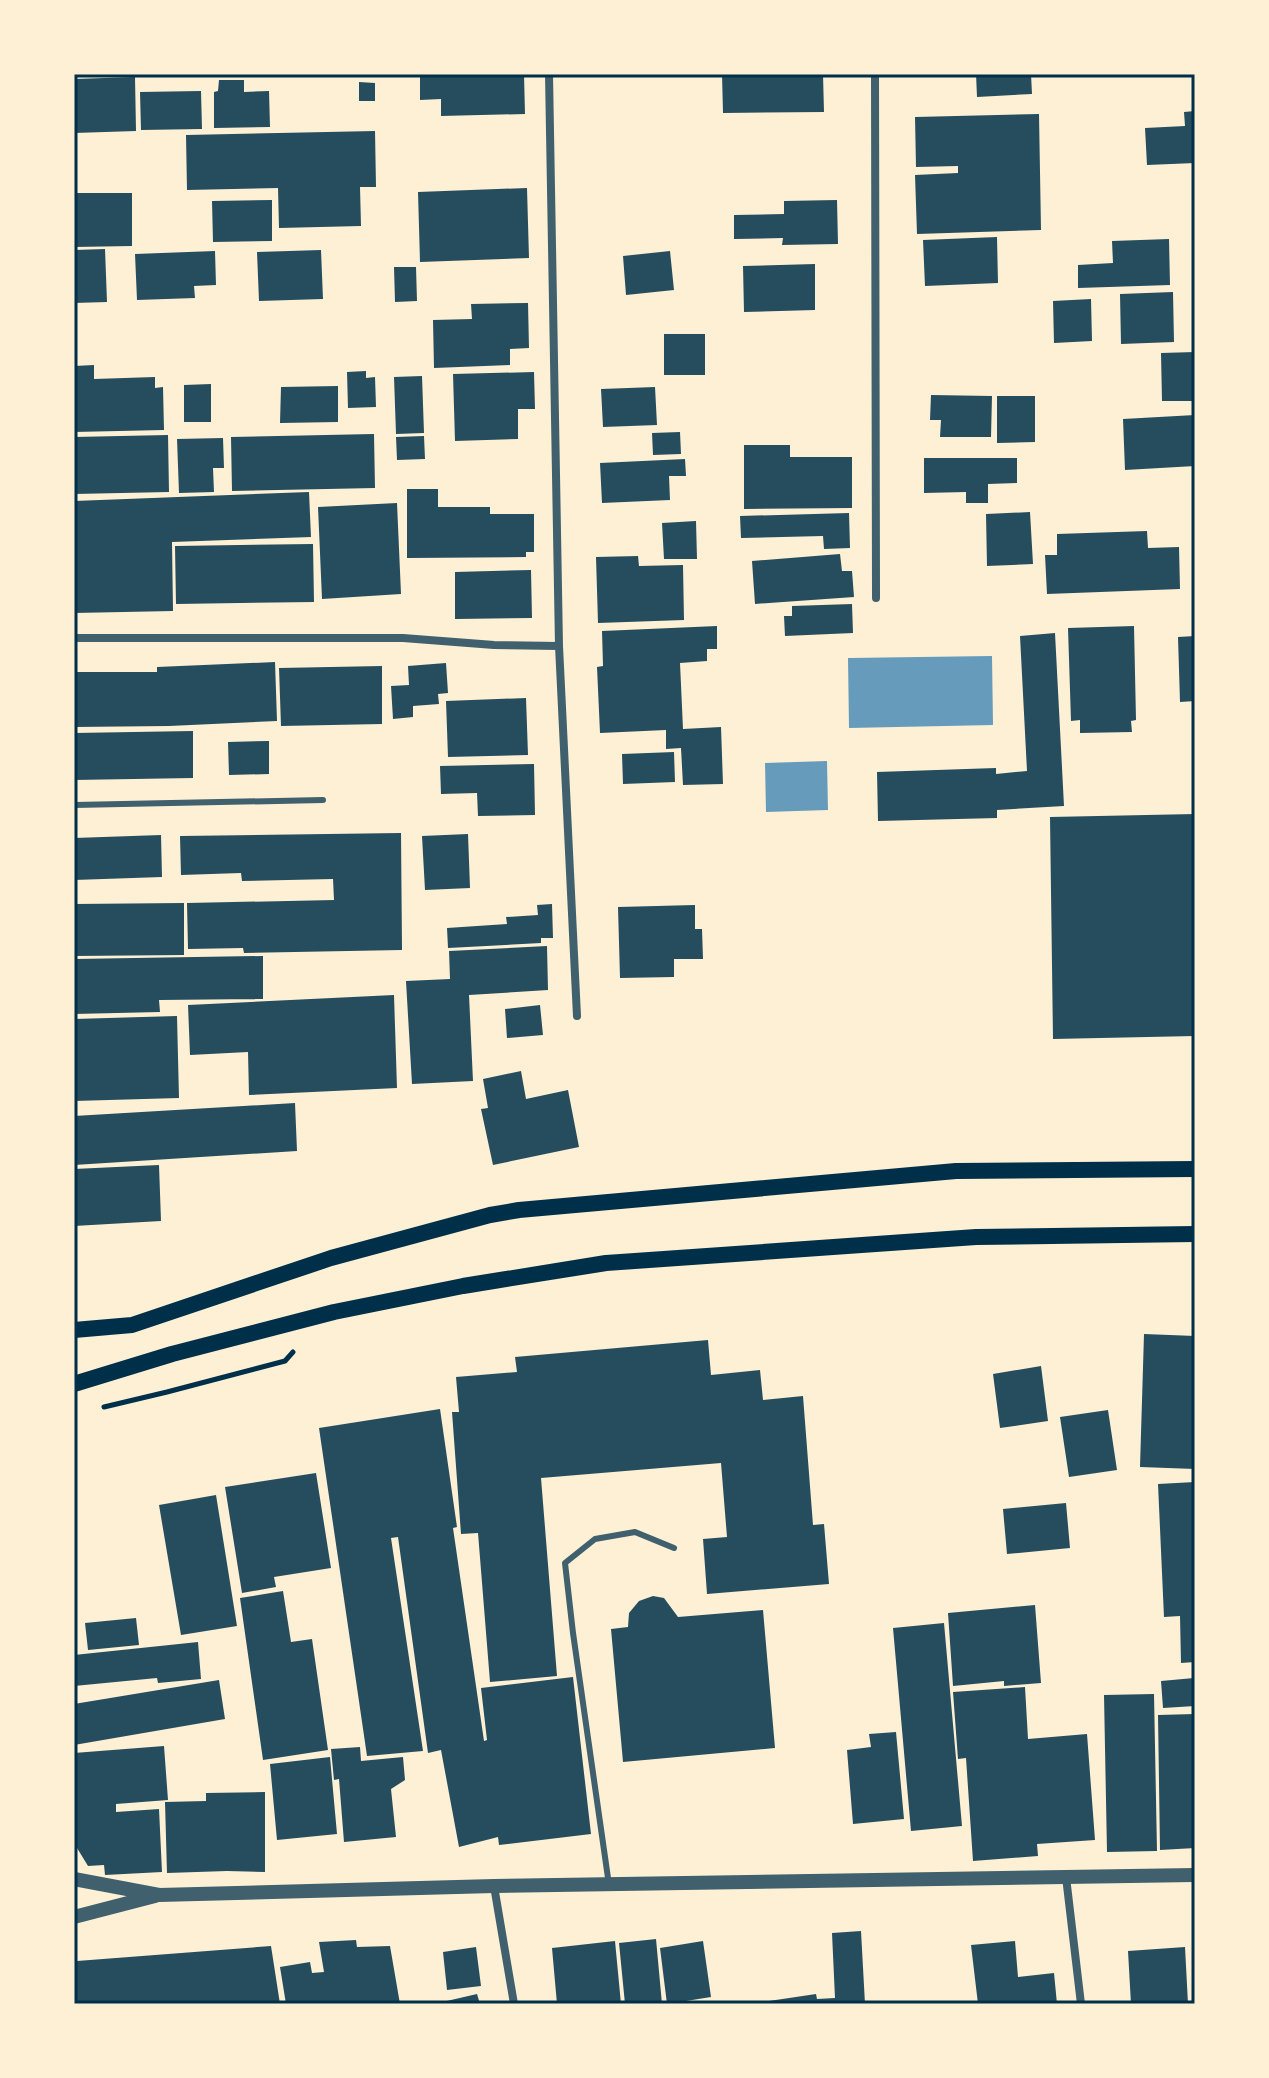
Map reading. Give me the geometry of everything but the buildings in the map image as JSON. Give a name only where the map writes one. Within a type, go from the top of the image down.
[{"type":"main road","points":[[74,1330],[132,1325],[331,1258],[519,1210],[956,1171],[1195,1169]]},
{"type":"main road","points":[[74,1384],[172,1354],[334,1312],[463,1286],[606,1263],[976,1237],[1195,1234]]},
{"type":"street","points":[[549,74],[559,646],[577,1016]]},
{"type":"street","points":[[875,74],[876,598]]},
{"type":"street","points":[[74,638],[403,638],[559,646]]},
{"type":"street","points":[[74,1879],[159,1895],[494,1886],[1195,1875]]},
{"type":"street","points":[[1066,1877],[1081,2004]]},
{"type":"street","points":[[494,1886],[514,2004]]},
{"type":"street","points":[[74,1917],[159,1895]]},
{"type":"lane","points":[[74,805],[323,800]]},
{"type":"lane","points":[[609,1885],[565,1563],[595,1539],[635,1532],[674,1548]]},
{"type":"water","points":[[992,656],[993,725],[849,728],[848,658]]},
{"type":"water","points":[[827,761],[828,810],[766,812],[765,763]]}]
